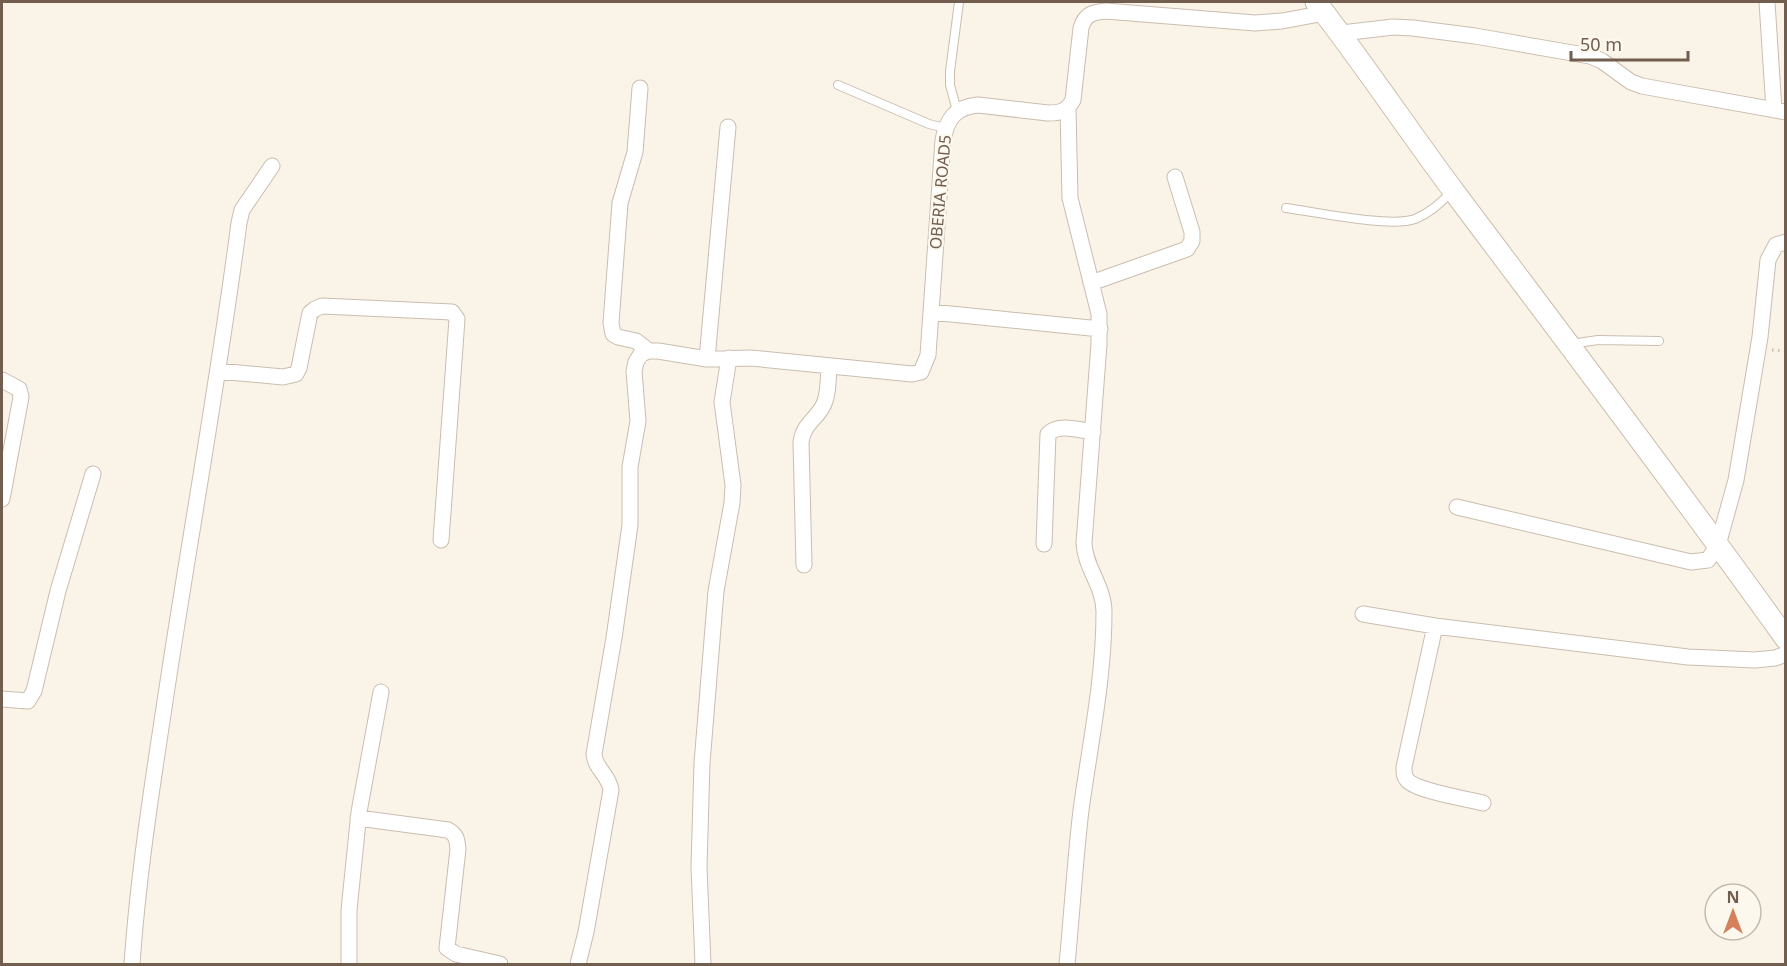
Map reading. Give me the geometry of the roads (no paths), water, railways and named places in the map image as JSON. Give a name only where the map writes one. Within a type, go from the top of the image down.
[{"type":"street","points":[[1342,33],[1393,27],[1413,28],[1465,34],[1564,51],[1590,56],[1630,82],[1642,86],[1780,111],[1767,2]]},
{"type":"street","points":[[1067,964],[1081,812],[1093,740],[1104,622],[1104,599],[1085,555],[1100,328],[1099,314],[1070,198],[1068,109],[1073,100],[1081,28],[1083,20],[1091,13],[1106,11],[1255,23],[1282,21],[1320,7],[1342,33],[1454,191],[1570,344],[1785,639]]},
{"type":"street","points":[[640,88],[635,152],[621,203],[611,323],[613,334],[636,341],[649,351]]},
{"type":"street","points":[[957,111],[967,106],[978,105],[1048,113],[1058,113],[1068,109]]},
{"type":"street","name":"OBERIA ROAD5","points":[[829,366],[912,374],[921,372],[928,355],[945,128],[957,111]]},
{"type":"street","points":[[707,359],[728,127]]},
{"type":"street","points":[[132,964],[136,908],[146,830],[218,371],[238,223],[242,210],[272,166]]},
{"type":"street","points":[[1091,283],[1187,249],[1192,241],[1192,232],[1176,177]]},
{"type":"street","points":[[1457,507],[1691,562],[1708,560],[1718,545],[1743,445],[1760,337],[1768,260],[1776,245],[1785,242]]},
{"type":"street","points":[[218,371],[283,377],[296,374],[310,313],[322,306],[452,312],[456,319],[441,540]]},
{"type":"street","points":[[931,312],[1100,328]]},
{"type":"street","points":[[578,964],[586,932],[611,790],[610,783],[595,762],[594,754],[630,525],[630,467],[638,422],[634,370],[641,354],[649,351],[707,359],[761,359],[829,366],[825,401],[822,408],[806,425],[801,442],[804,565]]},
{"type":"street","points":[[703,964],[699,867],[702,764],[716,591],[732,503],[733,485],[722,402],[729,358]]},
{"type":"street","points":[[2,380],[19,389],[21,397],[2,499]]},
{"type":"street","points":[[1044,544],[1048,434],[1052,429],[1058,428],[1093,432]]},
{"type":"street","points":[[2,699],[28,701],[34,691],[58,591],[93,474]]},
{"type":"street","points":[[1363,614],[1435,626],[1688,657],[1755,660],[1775,658],[1785,654]]},
{"type":"street","points":[[1435,626],[1404,767],[1404,776],[1410,783],[1421,787],[1483,803]]},
{"type":"street","points":[[349,964],[349,910],[358,818],[381,692]]},
{"type":"street","points":[[358,818],[448,830],[454,833],[458,849],[447,948],[456,954],[495,964]]},
{"type":"lane","points":[[957,111],[950,85],[950,71],[959,2]]},
{"type":"lane","points":[[838,85],[929,124],[945,128]]},
{"type":"lane","points":[[1286,208],[1382,221],[1406,221],[1431,211],[1454,191]]},
{"type":"lane","points":[[1570,344],[1598,340],[1659,341]]}]
